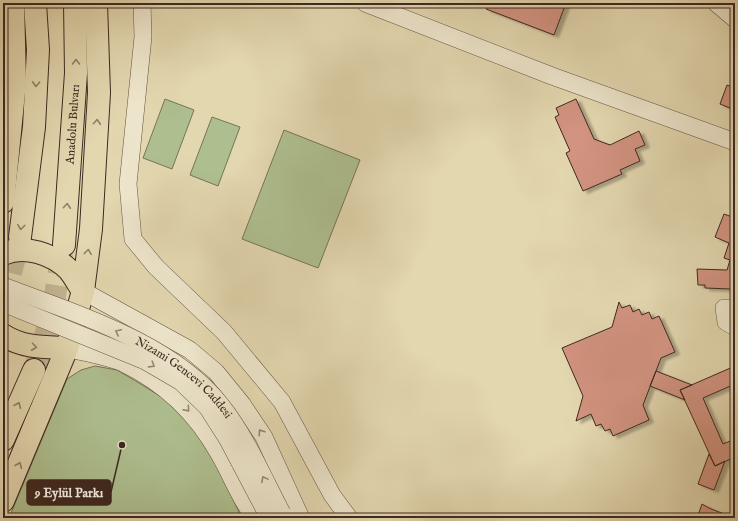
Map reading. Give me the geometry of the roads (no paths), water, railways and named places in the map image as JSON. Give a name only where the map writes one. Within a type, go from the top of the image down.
[{"type":"main road","points":[[3,202],[15,82],[13,3]]},
{"type":"main road","points":[[20,237],[34,127],[38,50],[35,3]]},
{"type":"main road","name":"Anadolu Bulvarı","points":[[64,244],[76,73],[75,3]]},
{"type":"main road","points":[[3,501],[67,348],[83,291],[90,229],[99,93],[96,3]]},
{"type":"main road","points":[[3,254],[25,249],[46,256],[70,271],[83,291]]},
{"type":"main road","points":[[3,335],[13,341],[28,346],[67,348]]},
{"type":"main road","points":[[3,440],[34,370]]},
{"type":"street","points":[[142,3],[144,37],[128,184],[133,239],[156,267],[224,332],[282,402],[332,495],[349,518]]},
{"type":"street","points":[[716,3],[735,19]]},
{"type":"street","points":[[370,4],[400,9],[552,76],[735,142]]},
{"type":"street","points":[[3,286],[28,304]]},
{"type":"street","name":"Nizami Gencevi Caddesi","points":[[83,291],[183,346],[216,372],[242,404],[264,438],[301,518]]},
{"type":"street","points":[[3,303],[28,304]]},
{"type":"street","name":"Nizami Gencevi Caddesi","points":[[28,304],[145,361],[181,382],[207,407],[228,440],[272,517]]},
{"type":"street","points":[[735,308],[724,308],[726,322],[735,327]]},
{"type":"street","name":"Nizami Gencevi Caddesi","points":[[67,348],[122,363],[154,381],[182,403],[202,426],[220,455],[244,504],[272,517]]},
{"type":"tunnel","points":[[3,305],[20,237]]},
{"type":"tunnel","points":[[34,370],[52,314],[63,247]]},
{"type":"place","name":"9 Eylül Parkı","points":[[122,445]]}]
